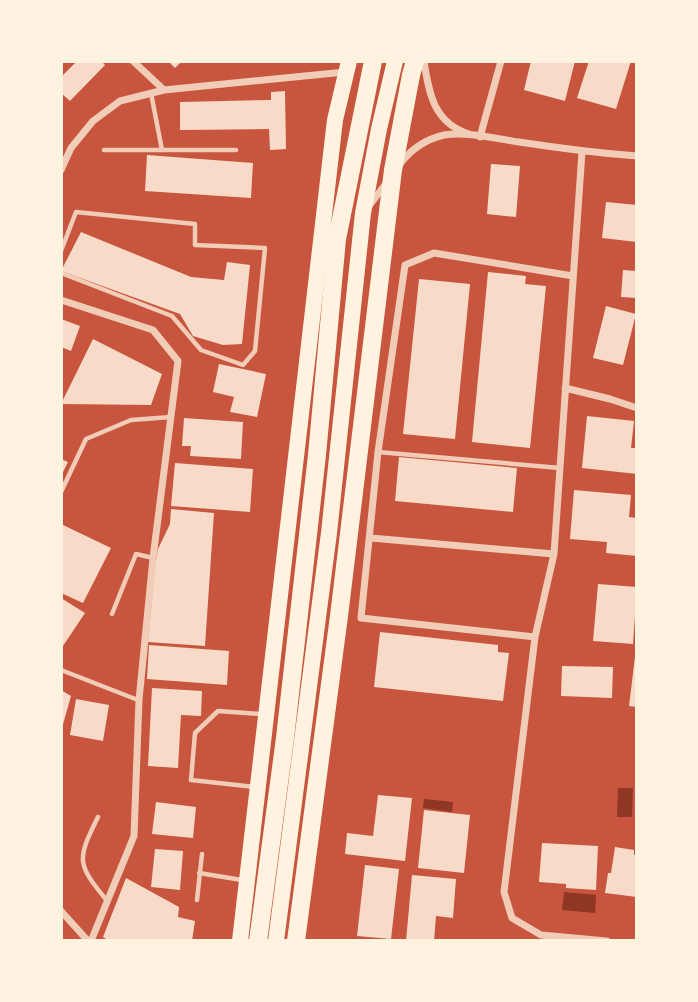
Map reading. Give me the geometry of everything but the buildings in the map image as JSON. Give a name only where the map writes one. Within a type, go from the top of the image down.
[{"type":"highway","points":[[258,941],[285,738],[317,455],[337,239],[373,61]]},
{"type":"highway","points":[[276,941],[330,533],[363,213],[395,61]]},
{"type":"highway","points":[[296,941],[341,602],[393,170],[415,61]]},
{"type":"highway","points":[[240,941],[335,120],[347,67]]},
{"type":"street","points":[[134,61],[164,90]]},
{"type":"street","points":[[424,61],[427,83],[437,112],[462,131],[480,137]]},
{"type":"street","points":[[480,137],[501,61]]},
{"type":"street","points":[[61,170],[71,148],[93,121],[120,101],[164,90],[347,67]]},
{"type":"street","points":[[363,213],[407,155],[425,142],[446,135],[637,156]]},
{"type":"street","points":[[582,152],[554,554],[535,637],[503,892],[512,918],[541,935],[607,941]]},
{"type":"street","points":[[535,637],[361,618],[378,452],[405,265],[434,253],[573,276]]},
{"type":"street","points":[[61,300],[153,330],[178,361],[153,558],[139,700],[134,836],[108,902],[89,941],[61,911]]},
{"type":"street","points":[[565,388],[637,408]]},
{"type":"street","points":[[371,538],[554,554]]},
{"type":"lane","points":[[151,93],[162,150]]},
{"type":"lane","points":[[104,150],[236,150]]},
{"type":"lane","points":[[61,251],[76,212],[195,224],[195,246],[265,248],[256,351],[243,365],[201,350],[172,316],[61,273]]},
{"type":"lane","points":[[61,231],[68,232]]},
{"type":"lane","points":[[61,492],[86,439],[131,420],[171,417]]},
{"type":"lane","points":[[378,452],[559,468]]},
{"type":"lane","points":[[112,614],[136,554],[153,558]]},
{"type":"lane","points":[[61,670],[139,700]]},
{"type":"lane","points":[[257,788],[191,780],[195,733],[218,711],[265,714]]},
{"type":"lane","points":[[98,817],[83,847],[82,860],[88,878],[108,902]]},
{"type":"lane","points":[[197,900],[202,853]]},
{"type":"lane","points":[[199,873],[247,881]]},
{"type":"shaded area","points":[[618,788],[633,788],[632,817],[617,817]]},
{"type":"shaded area","points":[[424,799],[453,802],[452,812],[423,808]]},
{"type":"shaded area","points":[[564,892],[596,895],[595,913],[562,910]]}]
